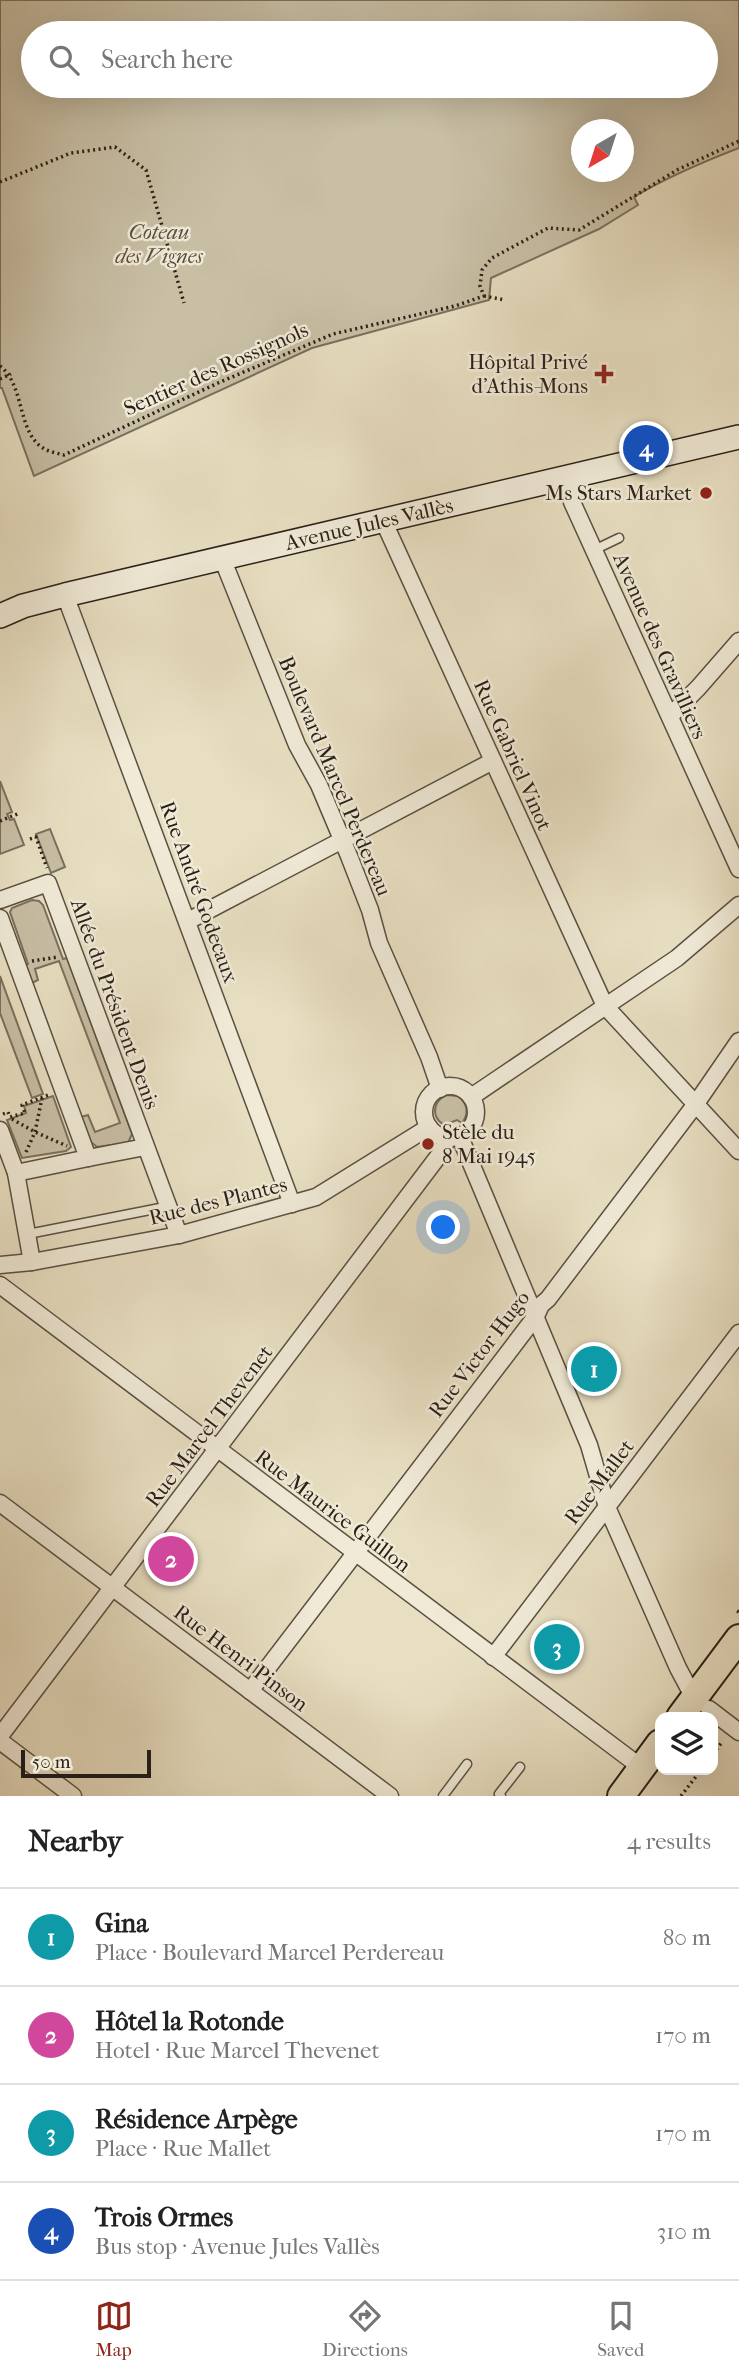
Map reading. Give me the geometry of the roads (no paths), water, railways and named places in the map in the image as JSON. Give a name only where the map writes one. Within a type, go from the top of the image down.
[{"type":"main road","name":"Avenue Jules Vallès","points":[[0,616],[23,606],[65,595],[739,437]]},
{"type":"main road","points":[[696,1710],[739,1638]]},
{"type":"main road","points":[[696,1710],[739,1668]]},
{"type":"main road","points":[[621,1796],[652,1769]]},
{"type":"main road","points":[[643,1796],[652,1769]]},
{"type":"street","name":"Avenue des Gravilliers","points":[[568,477],[572,502],[739,869]]},
{"type":"street","name":"Rue Gabriel Vinot","points":[[383,520],[605,1006],[739,1151]]},
{"type":"street","name":"Boulevard Marcel Perdereau","points":[[222,558],[297,745],[319,785],[370,910],[379,943],[440,1089]]},
{"type":"street","name":"Rue André Godecaux","points":[[65,595],[292,1204]]},
{"type":"street","points":[[670,716],[739,641]]},
{"type":"street","points":[[188,921],[493,761]]},
{"type":"street","name":"Allée du Président Denis","points":[[0,900],[48,883],[179,1235]]},
{"type":"street","points":[[471,1097],[677,958],[739,905]]},
{"type":"street","points":[[0,918],[88,1158]]},
{"type":"street","name":"Rue Victor Hugo","points":[[250,1691],[536,1316],[541,1304],[548,1299],[695,1105],[739,1041]]},
{"type":"street","points":[[457,1087],[471,1097],[476,1112],[475,1120],[467,1132],[454,1138],[434,1133],[424,1112],[433,1093],[440,1089],[457,1087]]},
{"type":"street","points":[[5,1124],[20,1166],[32,1262]]},
{"type":"street","name":"Rue des Plantes","points":[[0,1265],[32,1262],[179,1235],[292,1204],[326,1191],[429,1127]]},
{"type":"street","points":[[454,1138],[536,1316],[589,1445],[607,1507],[696,1710],[739,1732]]},
{"type":"street","name":"Rue Marcel Thevenet","points":[[0,1738],[440,1153],[454,1138]]},
{"type":"street","points":[[20,1166],[88,1158],[145,1146]]},
{"type":"street","name":"Rue Maurice Guillon","points":[[0,1285],[493,1657],[652,1769]]},
{"type":"street","name":"Rue Mallet","points":[[493,1657],[739,1333]]},
{"type":"street","name":"Rue Henri Pinson","points":[[0,1503],[390,1796]]},
{"type":"street","points":[[0,1738],[73,1796]]},
{"type":"lane","points":[[594,550],[620,538]]},
{"type":"lane","points":[[28,1234],[160,1208]]},
{"type":"lane","points":[[443,1796],[467,1764]]},
{"type":"lane","points":[[501,1796],[499,1794],[520,1767]]},
{"type":"place","name":"Hôpital Privé d'Athis-Mons","points":[[604,374]]},
{"type":"place","name":"Trois Ormes","points":[[646,448]]},
{"type":"place","name":"Ms Stars Market","points":[[706,493]]},
{"type":"place","name":"Stèle du 8 Mai 1945","points":[[428,1144]]},
{"type":"place","name":"Gina","points":[[594,1369]]},
{"type":"place","name":"Hôtel la Rotonde","points":[[171,1559]]},
{"type":"place","name":"Résidence Arpège","points":[[557,1647]]},
{"type":"park label","name":"Coteau des Vignes","points":[[159,244]]}]
